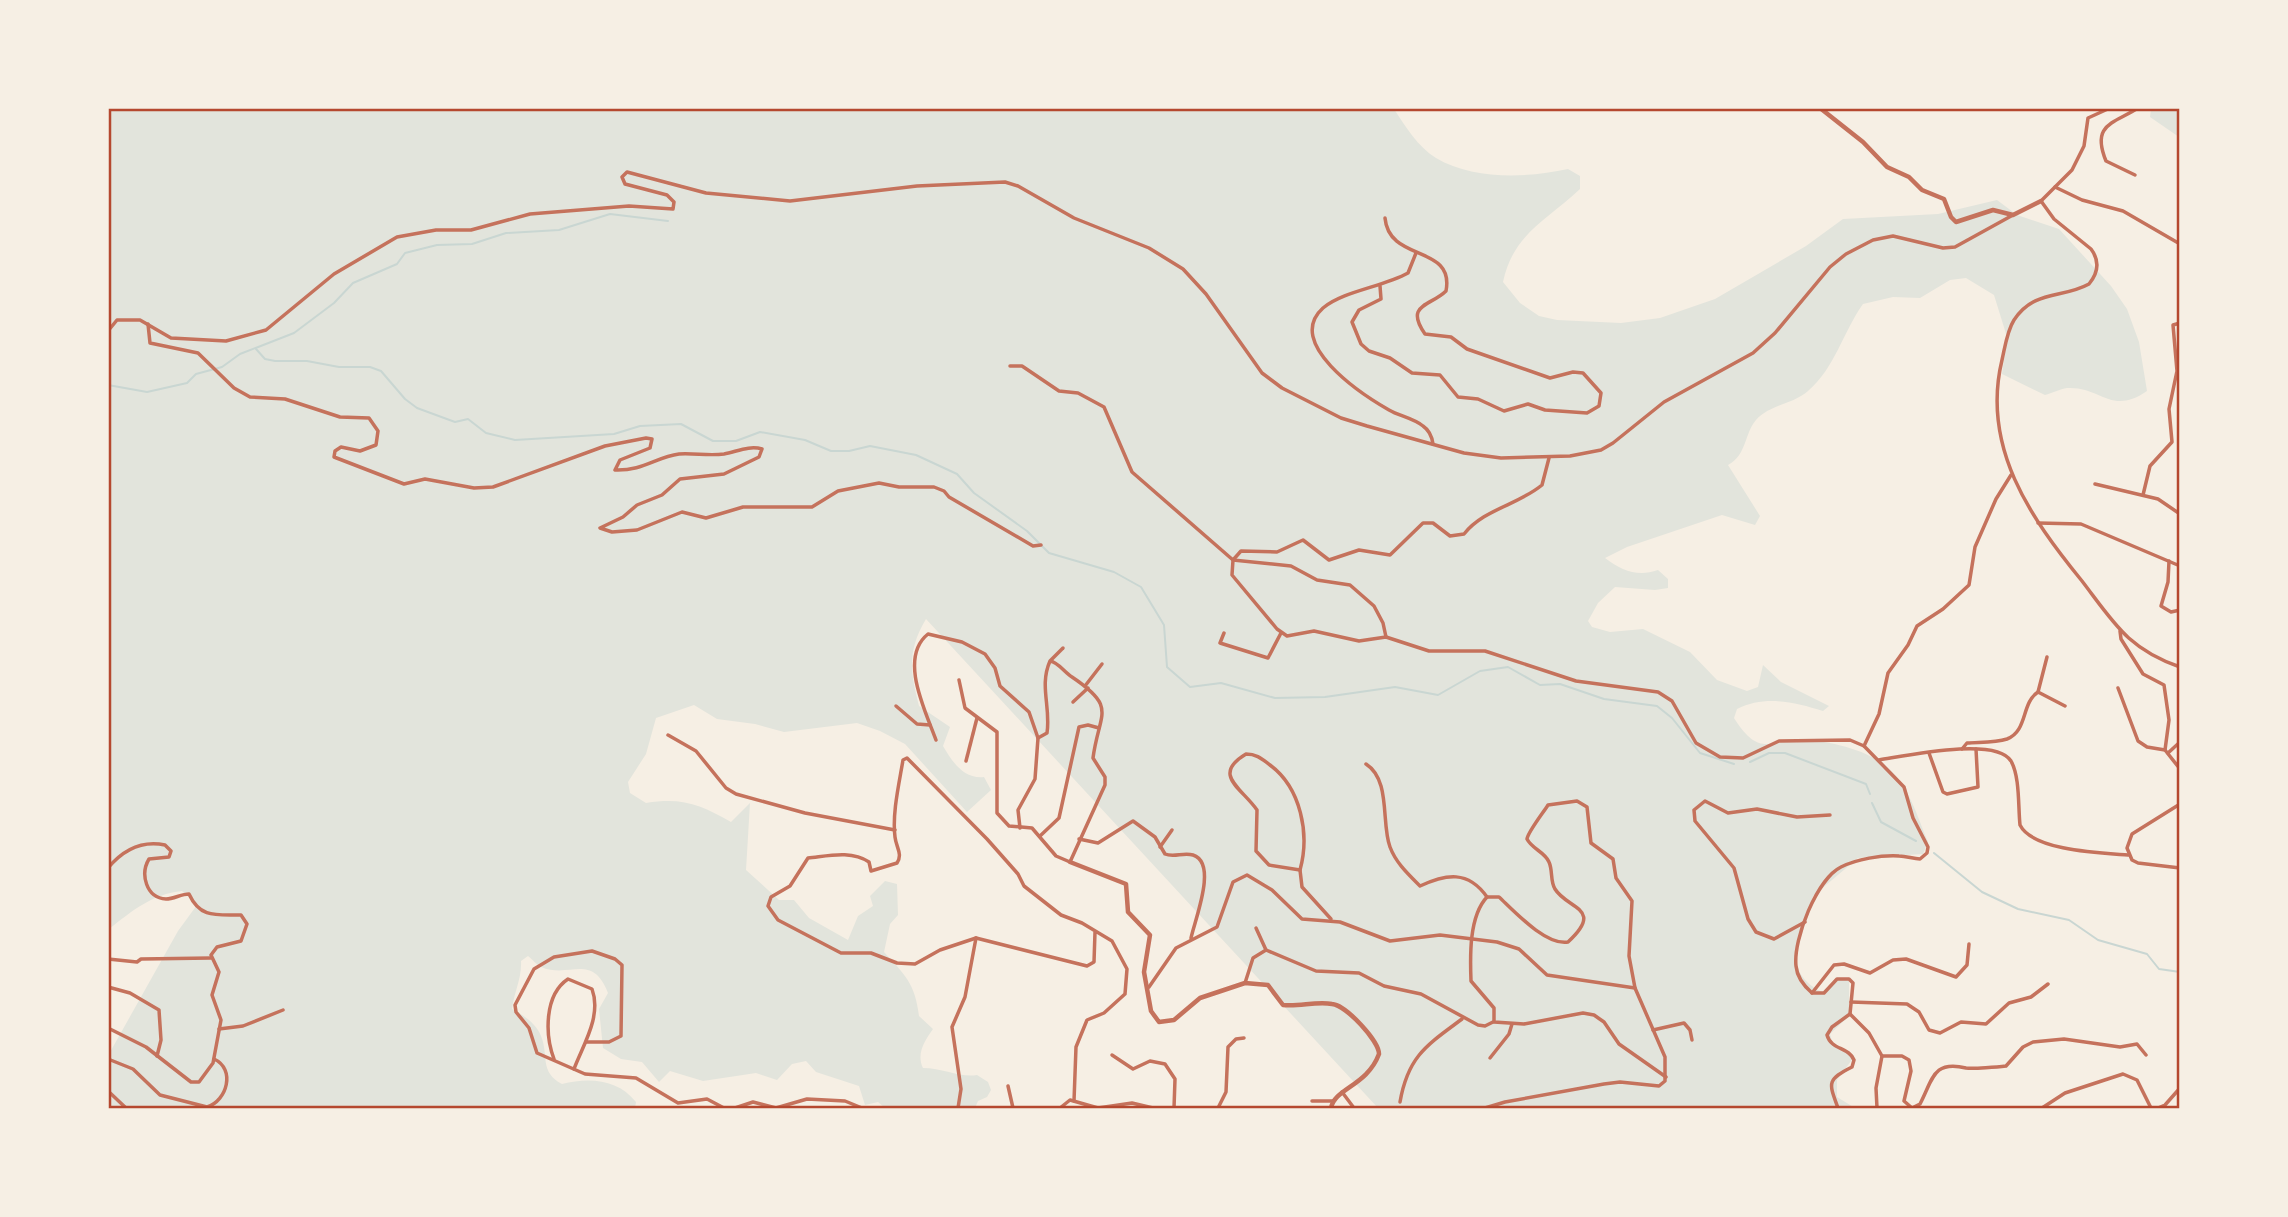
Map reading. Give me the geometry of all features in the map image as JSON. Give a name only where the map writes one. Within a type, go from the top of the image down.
[{"type":"street","points":[[1820,108],[1863,142],[1887,167],[1909,177],[1922,190],[1944,199],[1954,220],[1967,221],[1993,210],[2013,215]]},
{"type":"street","points":[[108,331],[117,320],[134,319],[171,338],[226,341],[257,335],[266,331],[334,274],[397,237],[436,230],[471,230],[530,214],[629,206],[673,209],[674,202],[667,195],[625,184],[622,177],[627,172],[706,193],[790,201],[906,187],[1005,182],[1038,195],[1074,218],[1149,248],[1182,269],[1199,285],[1257,366],[1272,382],[1341,418],[1483,457],[1549,458],[1601,450],[1647,419],[1664,402],[1749,357],[1775,333],[1830,267],[1858,248],[1887,236],[1943,248],[1955,247],[2041,201],[2072,170],[2080,156],[2088,118],[2110,108]]},
{"type":"street","points":[[2135,175],[2106,161],[2102,131],[2109,123],[2138,108]]},
{"type":"street","points":[[2055,187],[2082,201],[2123,211],[2179,244]]},
{"type":"street","points":[[2041,201],[2054,219],[2091,248],[2096,255],[2097,270],[2093,279],[2082,288],[2046,294],[2031,304],[2011,327],[1995,397],[2000,439],[2024,502],[2120,629],[2144,653],[2179,667]]},
{"type":"street","points":[[1380,286],[1381,299],[1359,310],[1352,322],[1362,344],[1369,351],[1390,358],[1412,373],[1440,375],[1458,397],[1479,399],[1500,410],[1512,411],[1528,404],[1550,411],[1572,410],[1587,413],[1597,409],[1601,393],[1583,373],[1573,372],[1550,378],[1467,349],[1451,337],[1425,334],[1418,322],[1419,309],[1426,301],[1443,294],[1446,280],[1444,269],[1436,261],[1416,253],[1391,237],[1385,218]]},
{"type":"street","points":[[1416,253],[1411,270],[1380,286],[1327,305],[1311,324],[1311,337],[1319,351],[1342,376],[1390,411],[1424,426],[1432,436],[1433,444]]},
{"type":"street","points":[[2143,495],[2150,466],[2172,442],[2169,409],[2177,380],[2178,333],[2173,324],[2179,323]]},
{"type":"street","points":[[148,324],[150,343],[161,348],[190,349],[234,388],[250,397],[285,399],[340,417],[369,418],[378,431],[373,447],[360,451],[341,447],[335,451],[334,457],[404,484],[422,479],[474,488],[493,487],[605,446],[646,438],[652,439],[650,448],[620,460],[615,470],[639,468],[676,454],[722,454],[754,447],[762,449],[759,457],[724,474],[680,479],[662,495],[637,505],[624,517],[600,528],[604,531],[637,530],[682,512],[706,519],[744,507],[812,508],[838,491],[879,483],[899,487],[934,487],[1032,546],[1041,545]]},
{"type":"street","points":[[1010,366],[1022,366],[1059,391],[1077,393],[1104,407],[1132,472],[1233,560],[1296,568],[1318,580],[1350,585],[1374,607],[1383,622],[1385,637]]},
{"type":"street","points":[[1549,458],[1542,485],[1518,502],[1480,518],[1460,536],[1450,536],[1427,522],[1418,526],[1390,555],[1359,550],[1329,560],[1303,541],[1278,552],[1241,551],[1233,560],[1231,571],[1234,579],[1281,633],[1291,636],[1314,631],[1359,641],[1385,637],[1429,651],[1485,651],[1576,681],[1658,692],[1672,701],[1696,743],[1720,757],[1743,758],[1775,742],[1814,739],[1844,738],[1864,746],[1904,787],[1927,853],[1920,859],[1896,856],[1859,860],[1833,871],[1824,881],[1805,922],[1796,966],[1800,978],[1812,993],[1821,994],[1834,980],[1849,979],[1854,986],[1850,1014],[1832,1027],[1827,1035],[1832,1044],[1854,1057],[1852,1067],[1837,1075],[1831,1084],[1831,1093],[1838,1108]]},
{"type":"street","points":[[1864,746],[1879,714],[1888,673],[1904,652],[1917,626],[1943,609],[1969,585],[1975,547],[1996,499],[2012,474]]},
{"type":"street","points":[[2095,484],[2163,501],[2179,514]]},
{"type":"street","points":[[2038,523],[2081,524],[2179,566]]},
{"type":"street","points":[[2169,561],[2168,582],[2161,606],[2171,612],[2179,610]]},
{"type":"street","points":[[2120,629],[2121,639],[2143,674],[2164,685],[2169,720],[2166,751],[2179,769]]},
{"type":"street","points":[[1224,633],[1220,643],[1268,658],[1281,633]]},
{"type":"street","points":[[936,740],[915,668],[919,644],[928,634],[973,646],[985,654],[995,668],[1000,686],[1029,712],[1038,738],[1035,779],[1018,810],[1020,828]]},
{"type":"street","points":[[1038,738],[1047,733],[1049,705],[1043,685],[1051,660],[1063,648]]},
{"type":"street","points":[[1962,749],[1967,743],[1996,741],[2012,736],[2020,727],[2031,698],[2038,692],[2047,657]]},
{"type":"street","points":[[1051,660],[1100,701],[1103,716],[1093,758],[1105,777],[1105,785],[1070,863]]},
{"type":"street","points":[[1073,702],[1102,664]]},
{"type":"street","points":[[959,680],[965,708],[997,732],[997,813],[1009,826],[1031,828],[1056,856],[1126,884],[1128,912],[1150,935],[1144,966],[1153,1016],[1164,1023],[1174,1020],[1200,998],[1245,983],[1268,985],[1283,1005],[1337,1005],[1375,1040],[1379,1055],[1372,1069],[1357,1085],[1342,1092],[1333,1101],[1331,1108]]},
{"type":"street","points":[[2118,688],[2138,741],[2147,747],[2166,751],[2179,742]]},
{"type":"street","points":[[2038,692],[2065,706]]},
{"type":"street","points":[[896,706],[917,724],[930,725]]},
{"type":"street","points":[[966,761],[977,718]]},
{"type":"street","points":[[1040,836],[1059,818],[1079,727],[1088,725],[1099,728]]},
{"type":"street","points":[[668,736],[696,751],[726,788],[736,794],[805,813],[895,830]]},
{"type":"street","points":[[1878,760],[1962,749],[2002,753],[2010,760],[2020,825],[2029,836],[2051,845],[2128,855],[2138,863],[2179,868]]},
{"type":"street","points":[[1930,753],[1943,792],[1947,794],[1978,787],[1976,749]]},
{"type":"street","points":[[1300,870],[1269,865],[1256,851],[1257,810],[1232,782],[1229,773],[1230,767],[1246,754],[1259,756],[1278,771],[1294,791],[1305,842],[1300,870],[1302,887],[1332,920]]},
{"type":"street","points":[[1074,1101],[1075,1052],[1085,1024],[1105,1012],[1126,989],[1127,969],[1123,958],[1107,937],[1061,915],[1024,886],[1014,869],[987,839],[907,758],[903,760],[901,772],[895,830],[900,855],[897,863],[871,871],[869,862],[861,857],[839,855],[808,858],[790,887],[771,897],[769,911],[778,920],[837,952],[871,953],[903,964],[915,964],[940,950],[976,938],[1087,966],[1094,962],[1094,932]]},
{"type":"street","points":[[1366,764],[1373,769],[1380,786],[1389,844],[1408,874],[1420,887],[1444,875],[1459,876],[1476,885],[1487,897],[1499,897],[1526,923],[1556,942],[1570,941],[1582,923],[1583,914],[1576,905],[1557,892],[1550,863],[1529,844],[1527,834],[1552,803],[1585,803],[1591,843],[1614,859],[1616,878],[1632,901],[1628,948],[1635,988],[1665,1057],[1666,1077],[1659,1086],[1620,1082],[1505,1102],[1485,1108]]},
{"type":"street","points":[[1805,922],[1774,939],[1756,932],[1748,919],[1734,868],[1695,821],[1694,810],[1705,801],[1728,813],[1756,809],[1797,817],[1830,815]]},
{"type":"street","points":[[2128,855],[2127,843],[2132,834],[2179,804]]},
{"type":"street","points":[[1079,839],[1098,843],[1133,821],[1145,827],[1169,856],[1186,855],[1201,861],[1206,872],[1191,938]]},
{"type":"street","points":[[1160,847],[1172,830]]},
{"type":"street","points":[[108,868],[121,854],[134,847],[158,843],[169,847],[169,857],[152,857],[146,863],[144,880],[154,895],[167,899],[189,894],[194,908],[241,915],[247,924],[241,941],[217,947],[211,958]]},
{"type":"street","points":[[1186,855],[1188,845]]},
{"type":"street","points":[[1149,987],[1176,948],[1191,938],[1217,928],[1233,882],[1247,875],[1272,890],[1302,919],[1332,920],[1390,941],[1440,935],[1514,947],[1541,972],[1554,977],[1635,988]]},
{"type":"street","points":[[1487,897],[1482,903],[1472,939],[1471,981],[1494,1009],[1494,1021]]},
{"type":"street","points":[[1256,928],[1266,950],[1316,971],[1354,972],[1384,986],[1421,994],[1462,1019],[1482,1026],[1494,1021],[1512,1024],[1583,1013],[1594,1015],[1604,1022],[1619,1044],[1666,1077]]},
{"type":"street","points":[[958,1108],[961,1089],[952,1027],[965,997],[976,938]]},
{"type":"street","points":[[1812,993],[1830,967],[1838,964],[1870,974],[1893,960],[1912,959],[1949,977],[1956,977],[1967,965],[1969,944]]},
{"type":"street","points":[[1245,983],[1253,958],[1266,950]]},
{"type":"street","points":[[586,1042],[609,1042],[621,1036],[622,965],[615,958],[592,951],[545,960],[527,976],[515,1009],[529,1028],[534,1049],[590,1076],[636,1078],[678,1103],[707,1099],[724,1108]]},
{"type":"street","points":[[108,959],[133,959],[137,962],[141,959],[211,958]]},
{"type":"street","points":[[108,1028],[138,1042],[195,1083],[202,1079],[214,1059],[221,1013],[212,995],[219,972],[211,958]]},
{"type":"street","points":[[554,1059],[547,1026],[558,990],[568,979],[584,984],[593,993],[594,1010],[586,1042],[574,1069]]},
{"type":"street","points":[[1851,1002],[1907,1004],[1919,1012],[1929,1030],[1940,1033],[1961,1022],[1986,1024],[2006,1005],[2031,997],[2048,985]]},
{"type":"street","points":[[108,987],[130,993],[159,1010],[161,1040],[158,1056]]},
{"type":"street","points":[[219,1029],[251,1024],[283,1010]]},
{"type":"street","points":[[1850,1014],[1869,1033],[1882,1056],[1877,1108]]},
{"type":"street","points":[[1400,1102],[1403,1085],[1415,1058],[1462,1019]]},
{"type":"street","points":[[1653,1030],[1684,1023],[1690,1030],[1692,1040]]},
{"type":"street","points":[[1490,1058],[1511,1031],[1512,1024]]},
{"type":"street","points":[[1218,1108],[1226,1092],[1228,1047],[1236,1039],[1244,1038]]},
{"type":"street","points":[[1882,1056],[1902,1056],[1909,1060],[1911,1070],[1904,1101],[1912,1108],[1920,1104],[1933,1077],[1946,1065],[1972,1068],[2006,1066],[2020,1049],[2034,1042],[2064,1039],[2120,1047],[2137,1044],[2146,1055]]},
{"type":"street","points":[[1112,1055],[1133,1069],[1150,1061],[1165,1064],[1175,1079],[1174,1108]]},
{"type":"street","points":[[108,1059],[133,1069],[160,1095],[207,1107],[220,1099],[228,1082],[226,1072],[219,1061],[214,1059]]},
{"type":"street","points":[[2042,1108],[2065,1093],[2123,1074],[2137,1080],[2151,1108]]},
{"type":"street","points":[[1008,1086],[1013,1108]]},
{"type":"street","points":[[2158,1108],[2165,1105],[2179,1088]]},
{"type":"street","points":[[108,1091],[126,1108]]},
{"type":"street","points":[[1342,1092],[1354,1108]]},
{"type":"street","points":[[735,1108],[754,1102],[776,1108],[807,1099],[845,1101],[862,1108]]},
{"type":"street","points":[[1060,1108],[1064,1102],[1074,1101],[1098,1108],[1132,1103],[1153,1108]]},
{"type":"street","points":[[1312,1101],[1333,1101]]},
{"type":"shaded area","points":[[109,109],[1394,109],[1423,148],[1451,165],[1483,174],[1535,174],[1568,169],[1580,176],[1580,189],[1532,230],[1514,252],[1503,282],[1520,303],[1539,316],[1557,320],[1621,323],[1660,318],[1715,299],[1806,246],[1843,219],[1938,214],[1997,200],[2017,215],[2059,229],[2111,286],[2127,309],[2139,342],[2147,391],[2124,401],[2115,401],[2079,389],[2064,389],[2045,395],[2002,374],[2007,337],[1994,295],[1966,278],[1950,280],[1920,298],[1893,297],[1863,304],[1832,361],[1817,382],[1802,396],[1774,407],[1756,420],[1739,456],[1728,465],[1760,516],[1755,525],[1722,515],[1627,547],[1605,558],[1630,572],[1658,570],[1668,579],[1668,588],[1655,590],[1615,587],[1598,603],[1588,621],[1592,627],[1610,632],[1643,629],[1690,652],[1717,680],[1747,691],[1758,687],[1763,665],[1781,682],[1829,706],[1823,711],[1769,701],[1737,709],[1734,718],[1751,739],[1766,744],[1792,740],[1814,741],[1859,751],[1886,766],[1901,782],[1912,801],[1928,842],[1923,854],[1858,858],[1813,896],[1798,950],[1800,973],[1809,984],[1824,993],[1837,979],[1849,979],[1849,1016],[1830,1034],[1833,1045],[1854,1057],[1837,1080],[1837,1097],[1855,1108],[1378,1108],[926,619],[916,641],[912,661],[919,706],[950,727],[943,746],[955,764],[965,773],[984,777],[991,790],[967,812],[905,744],[880,731],[857,723],[784,732],[755,724],[717,719],[694,705],[656,718],[646,754],[628,782],[630,793],[646,803],[671,801],[691,804],[731,822],[750,803],[746,870],[779,900],[794,900],[809,918],[848,940],[858,916],[873,906],[870,896],[885,881],[897,884],[898,915],[890,924],[884,952],[908,980],[915,995],[919,1016],[933,1029],[922,1047],[921,1063],[923,1068],[977,1075],[988,1082],[991,1090],[987,1097],[978,1101],[975,1108],[885,1108],[878,1102],[865,1105],[859,1086],[816,1072],[806,1061],[792,1064],[777,1080],[756,1073],[703,1081],[670,1071],[659,1082],[642,1062],[621,1059],[603,1048],[599,1009],[608,993],[595,973],[579,969],[552,970],[541,967],[528,956],[521,961],[512,1009],[529,1020],[539,1031],[550,1074],[562,1084],[593,1081],[612,1084],[629,1094],[636,1102],[635,1108],[109,1108],[109,1054],[178,931],[197,905],[182,891],[171,893],[143,904],[109,929]]},
{"type":"shaded area","points":[[2151,109],[2179,109],[2179,137],[2150,117]]},
{"type":"waterway","points":[[108,385],[147,392],[187,383],[196,374],[222,367],[240,354],[294,333],[334,303],[353,283],[397,264],[405,253],[437,245],[472,244],[506,233],[559,230],[610,214],[668,221]]},
{"type":"waterway","points":[[256,349],[265,359],[275,361],[370,367],[381,371],[405,399],[417,408],[455,422],[468,419],[486,433],[515,440],[614,434],[640,426],[681,424],[713,441],[736,441],[760,432],[805,440],[831,451],[849,451],[870,446],[916,455],[957,474],[974,493],[1027,531],[1049,553],[1114,572],[1141,587],[1164,625],[1167,667],[1190,687],[1221,683],[1275,698],[1325,697],[1395,687],[1438,695],[1480,671],[1508,667],[1540,685],[1560,684],[1604,699],[1657,706],[1672,718],[1700,753],[1734,764]]},
{"type":"waterway","points":[[1750,762],[1769,753],[1785,753],[1866,784],[1870,794]]},
{"type":"waterway","points":[[1872,803],[1881,822],[1916,841]]},
{"type":"waterway","points":[[1934,853],[1982,892],[2018,909],[2069,920],[2098,940],[2147,954],[2159,969],[2180,972]]}]
